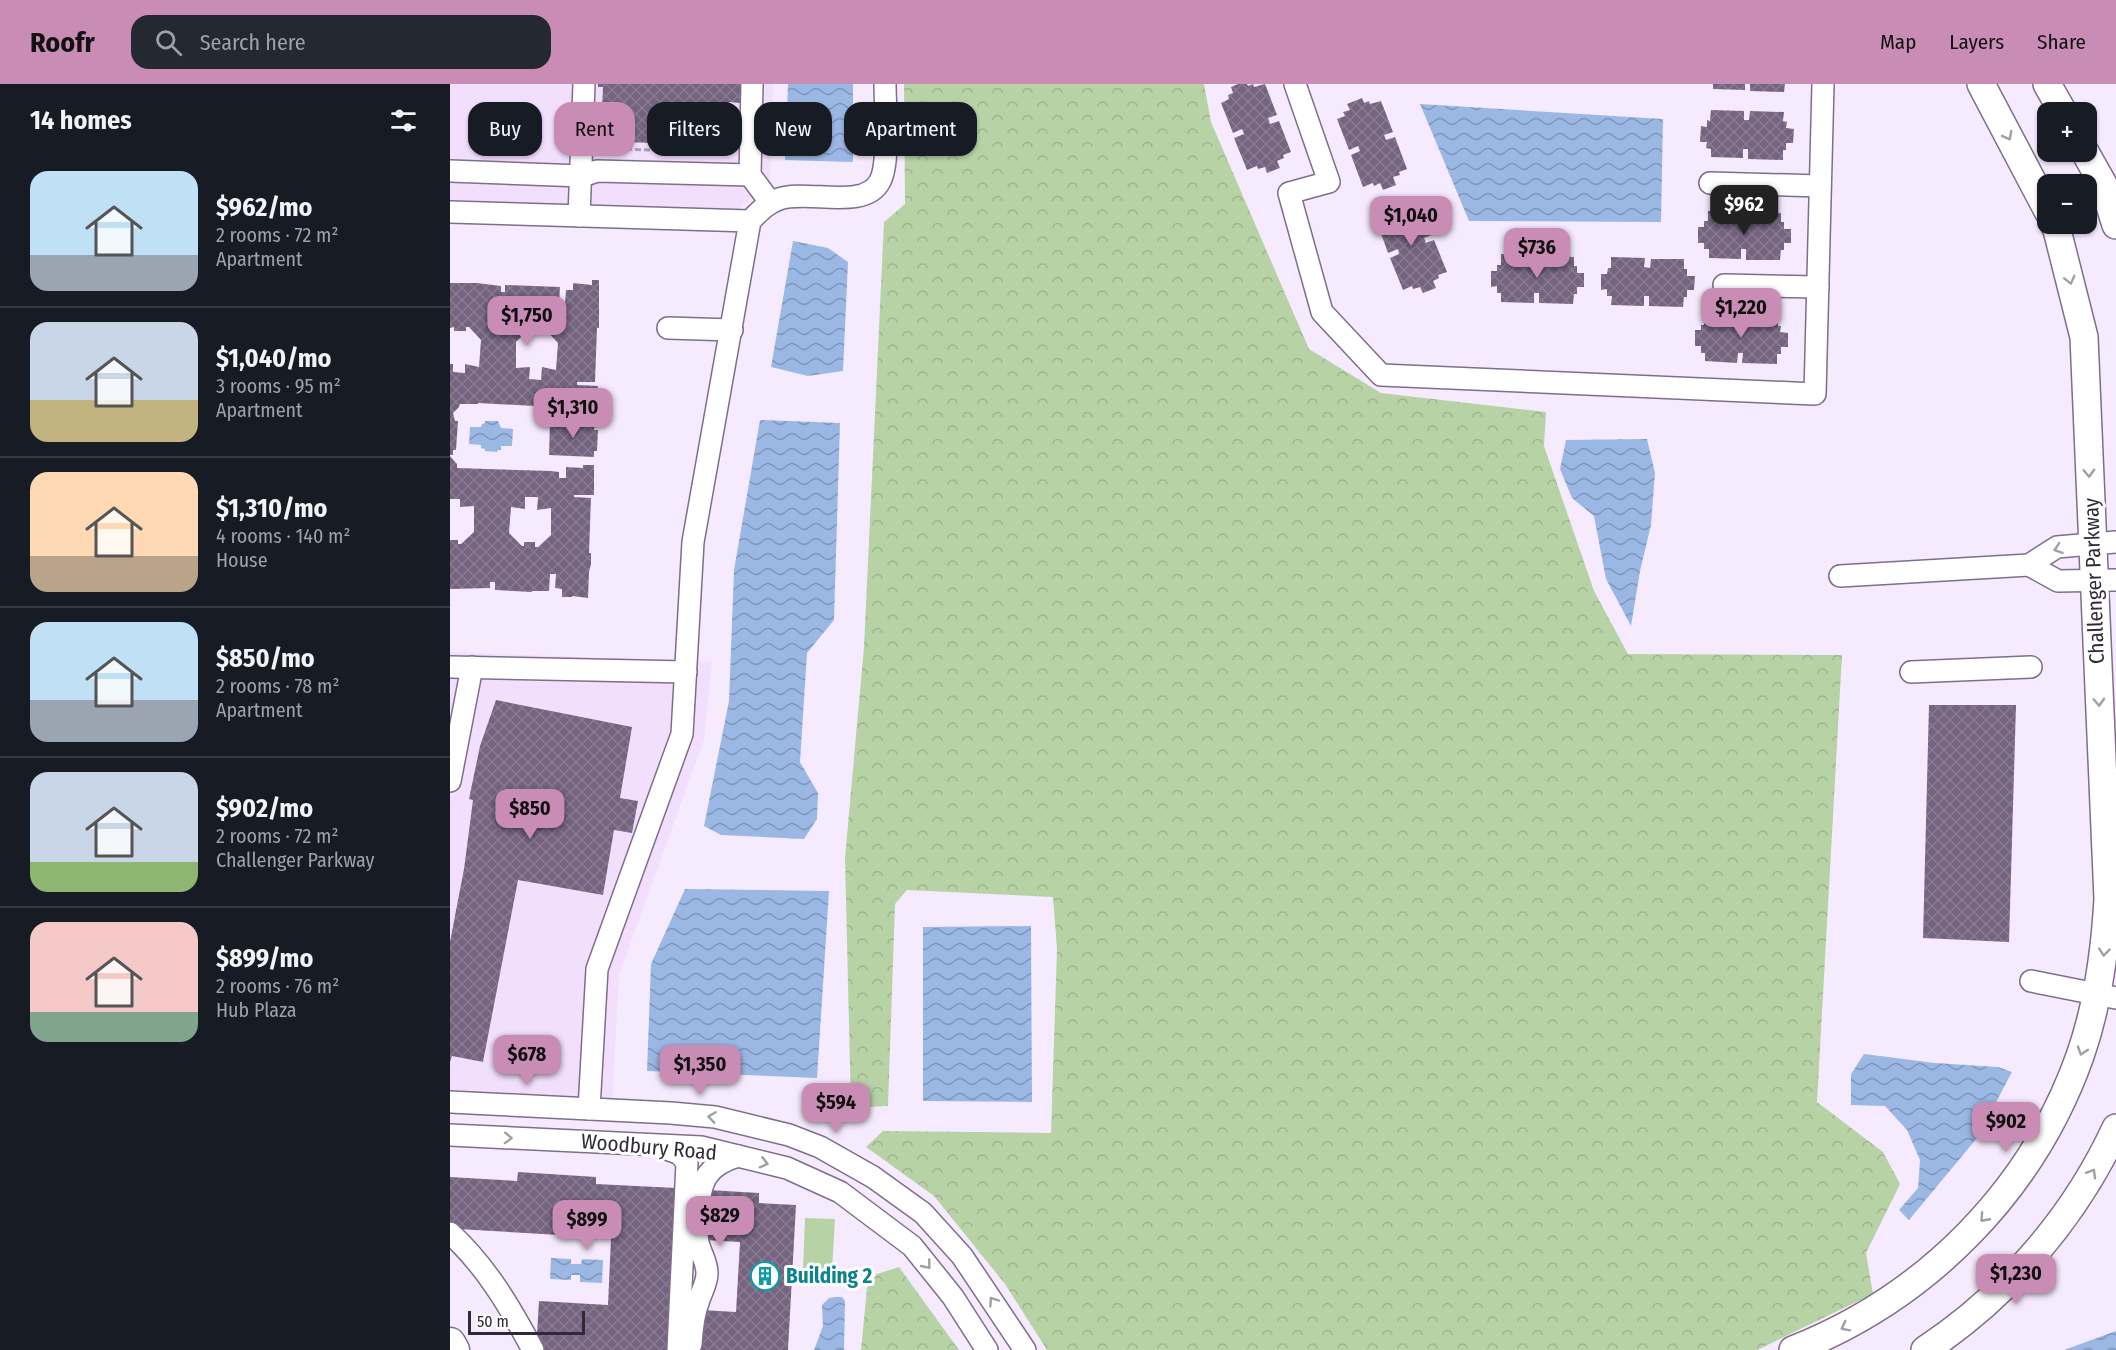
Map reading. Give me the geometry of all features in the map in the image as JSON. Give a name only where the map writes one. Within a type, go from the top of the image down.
[{"type":"highway","points":[[450,1343],[454,1350]]},
{"type":"main road","points":[[1980,84],[2037,190]]},
{"type":"main road","points":[[2047,84],[2057,102]]},
{"type":"main road","points":[[2091,162],[2103,184],[2116,225]]},
{"type":"main road","name":"Challenger Parkway","points":[[1793,1350],[1843,1328],[1893,1298],[1943,1259],[1983,1220],[2029,1159],[2059,1106],[2107,996],[2104,543],[2084,337],[2059,234]]},
{"type":"main road","points":[[1925,1350],[1992,1297],[2046,1239],[2082,1189],[2116,1128]]},
{"type":"street","points":[[579,216],[584,84]]},
{"type":"street","points":[[752,84],[750,175],[770,202]]},
{"type":"street","points":[[589,1108],[597,969],[682,734],[693,542],[750,221],[770,202],[797,195],[853,198],[868,194],[880,182],[885,164],[885,84]]},
{"type":"street","points":[[1295,84],[1329,182],[1289,194],[1322,312],[1381,375],[1815,394],[1823,84]]},
{"type":"street","points":[[450,171],[582,176],[597,171],[750,175]]},
{"type":"street","points":[[1710,183],[1820,186]]},
{"type":"street","points":[[450,212],[750,221]]},
{"type":"street","points":[[1724,285],[1818,287]]},
{"type":"street","points":[[668,328],[732,330]]},
{"type":"street","points":[[2029,566],[2057,547],[2104,543]]},
{"type":"street","points":[[1840,576],[2029,566],[2058,581],[2105,580]]},
{"type":"street","points":[[450,667],[686,672]]},
{"type":"street","points":[[450,782],[472,667]]},
{"type":"street","points":[[1911,672],[2031,667]]},
{"type":"street","points":[[2031,981],[2107,996]]},
{"type":"street","name":"Woodbury Road","points":[[450,1102],[589,1108],[715,1117],[789,1135],[820,1147],[873,1177],[923,1213],[962,1256],[1024,1350]]},
{"type":"street","name":"Woodbury Road","points":[[450,1135],[657,1146],[694,1155],[738,1156],[786,1168],[840,1192],[912,1246],[953,1297],[987,1350]]},
{"type":"street","points":[[678,1350],[689,1300],[694,1155],[713,1140],[730,1136],[789,1135]]},
{"type":"street","points":[[692,1252],[697,1240],[701,1189],[705,1176],[715,1166],[738,1156]]},
{"type":"street","points":[[450,1233],[489,1276],[514,1314],[533,1350]]},
{"type":"street","points":[[689,1300],[692,1325],[690,1350]]},
{"type":"shaded area","points":[[450,84],[773,84],[772,102],[754,102],[754,156],[771,156],[770,182],[738,210],[450,200]]},
{"type":"shaded area","points":[[450,652],[712,662],[704,740],[619,975],[612,1105],[450,1098]]},
{"type":"green space","points":[[904,84],[1204,84],[1211,122],[1309,349],[1381,393],[1546,412],[1544,446],[1594,591],[1628,654],[1842,655],[1817,1102],[1883,1152],[1900,1184],[1866,1253],[1873,1294],[1757,1350],[1047,1350],[1005,1284],[934,1196],[866,1147],[883,1131],[1051,1133],[1057,949],[1053,897],[907,890],[895,904],[888,1106],[851,1108],[845,858],[864,647],[884,222],[905,204],[905,156],[977,156],[977,102],[904,102]]},
{"type":"green space","points":[[805,1218],[835,1219],[832,1270],[803,1269]]},
{"type":"green space","points":[[899,1267],[959,1350],[861,1350],[867,1288],[877,1274]]},
{"type":"water","points":[[788,84],[853,84],[853,102],[844,102],[844,156],[853,156],[853,162],[785,160],[785,156],[832,156],[832,102],[787,102]]},
{"type":"water","points":[[1420,104],[1663,119],[1661,222],[1469,221]]},
{"type":"water","points":[[793,241],[828,248],[848,262],[843,371],[808,376],[771,367]]},
{"type":"water","points":[[760,420],[840,423],[834,620],[807,653],[800,762],[818,793],[817,819],[804,839],[721,835],[704,826],[729,701],[734,570]]},
{"type":"water","points":[[485,421],[498,421],[501,428],[513,429],[512,446],[501,446],[501,450],[497,452],[485,451],[481,445],[469,444],[470,427],[481,427]]},
{"type":"water","points":[[1647,439],[1655,473],[1651,525],[1640,571],[1631,626],[1606,579],[1594,516],[1572,498],[1560,469],[1566,440]]},
{"type":"water","points":[[685,889],[829,891],[817,1078],[647,1071],[651,964]]},
{"type":"water","points":[[1031,926],[1032,1102],[923,1101],[923,927]]},
{"type":"water","points":[[1864,1054],[1935,1063],[1998,1067],[2012,1072],[1977,1138],[1909,1220],[1899,1210],[1918,1188],[1920,1160],[1907,1130],[1885,1106],[1851,1105],[1851,1074]]},
{"type":"water","points":[[551,1258],[571,1259],[571,1264],[581,1264],[582,1259],[603,1260],[602,1283],[580,1282],[580,1275],[571,1275],[571,1280],[550,1279]]},
{"type":"water","points":[[842,1297],[845,1301],[844,1350],[814,1350],[823,1326],[822,1305],[829,1298]]},
{"type":"water","points":[[2116,1331],[2116,1350],[2064,1350]]},
{"type":"building","points":[[598,84],[741,84],[740,102],[647,102],[647,143],[635,142],[635,102],[602,102],[603,87],[598,87]]},
{"type":"building","points":[[1238,84],[1248,86],[1253,84],[1254,87],[1265,84],[1277,115],[1268,118],[1270,124],[1279,121],[1291,152],[1283,155],[1284,158],[1277,161],[1280,168],[1267,173],[1265,167],[1258,169],[1257,166],[1247,170],[1234,138],[1244,134],[1242,129],[1233,133],[1221,103],[1229,99],[1228,95],[1233,93],[1231,87]]},
{"type":"building","points":[[1713,84],[1745,84],[1745,90],[1713,89]]},
{"type":"building","points":[[1750,84],[1785,84],[1784,92],[1750,91]]},
{"type":"building","points":[[1362,98],[1364,103],[1369,101],[1370,104],[1381,101],[1393,132],[1384,135],[1386,140],[1395,137],[1407,169],[1393,177],[1396,185],[1383,190],[1380,183],[1363,187],[1351,155],[1360,151],[1358,146],[1349,150],[1337,119],[1345,116],[1343,112],[1350,110],[1347,104]]},
{"type":"building","points":[[1711,110],[1744,111],[1744,120],[1749,120],[1750,111],[1784,112],[1783,121],[1787,122],[1786,128],[1794,129],[1793,143],[1786,143],[1783,160],[1748,159],[1748,149],[1743,149],[1743,158],[1711,157],[1711,149],[1706,148],[1707,142],[1700,142],[1701,126],[1707,127]]},
{"type":"building","points":[[1401,201],[1403,206],[1409,204],[1410,207],[1420,204],[1432,235],[1424,238],[1426,243],[1434,240],[1447,272],[1438,275],[1439,278],[1433,281],[1436,288],[1423,293],[1420,287],[1413,289],[1412,286],[1403,290],[1390,258],[1399,254],[1398,249],[1388,253],[1377,222],[1385,219],[1383,215],[1389,213],[1386,207]]},
{"type":"building","points":[[1708,211],[1741,212],[1741,221],[1747,221],[1748,212],[1781,213],[1784,229],[1791,229],[1791,243],[1784,243],[1780,260],[1746,260],[1746,249],[1741,249],[1741,259],[1709,258],[1709,249],[1704,249],[1704,243],[1698,243],[1698,227],[1704,227],[1704,221],[1708,221]]},
{"type":"building","points":[[1501,254],[1535,255],[1534,264],[1540,265],[1541,256],[1574,257],[1577,273],[1584,273],[1584,287],[1577,287],[1573,304],[1539,303],[1539,293],[1534,293],[1534,303],[1501,302],[1501,293],[1497,293],[1497,286],[1491,287],[1491,271],[1497,271],[1497,265],[1501,265]]},
{"type":"building","points":[[1611,257],[1645,258],[1644,267],[1650,268],[1651,259],[1684,259],[1687,276],[1695,276],[1694,290],[1687,290],[1683,307],[1649,306],[1649,296],[1644,296],[1644,306],[1611,305],[1612,296],[1607,296],[1607,289],[1601,290],[1601,274],[1607,274],[1608,268],[1611,268]]},
{"type":"building","points":[[592,280],[599,280],[599,328],[597,328],[595,382],[577,382],[577,385],[598,386],[596,416],[585,416],[585,412],[568,411],[569,401],[561,401],[561,405],[552,405],[552,407],[460,404],[453,413],[455,421],[458,421],[456,450],[453,450],[453,455],[450,455],[450,364],[453,364],[453,372],[465,373],[465,364],[479,367],[481,340],[469,327],[466,327],[466,331],[454,331],[454,327],[450,328],[450,283],[501,286],[501,292],[505,292],[505,285],[560,287],[559,304],[565,304],[566,290],[573,290],[573,283],[592,285]],"holes":[[[529,329],[531,334],[543,335],[543,330],[546,330],[558,343],[556,370],[542,367],[541,380],[529,379],[530,367],[516,368],[516,342]]]},
{"type":"building","points":[[1705,314],[1738,315],[1738,324],[1743,324],[1744,315],[1778,316],[1780,332],[1788,333],[1788,347],[1781,347],[1781,354],[1777,354],[1777,364],[1742,363],[1743,353],[1738,353],[1737,363],[1705,361],[1705,353],[1701,353],[1701,346],[1695,346],[1695,330],[1701,330]]},
{"type":"building","points":[[550,422],[595,423],[594,430],[598,430],[597,451],[594,451],[594,457],[549,455]]},
{"type":"building","points":[[450,456],[457,464],[457,468],[551,471],[559,472],[559,478],[566,478],[566,467],[583,468],[583,465],[594,465],[594,495],[574,495],[574,497],[591,498],[589,553],[591,553],[591,564],[588,598],[562,597],[562,589],[555,588],[556,574],[550,574],[549,591],[495,590],[495,582],[490,582],[490,588],[450,589],[450,540],[458,540],[458,544],[461,544],[474,532],[474,506],[460,507],[460,499],[450,499]],"holes":[[[525,497],[538,497],[537,510],[551,508],[551,535],[538,547],[535,547],[535,542],[524,542],[522,546],[509,533],[511,507],[525,509]]]},
{"type":"building","points":[[496,700],[632,727],[620,798],[638,801],[632,833],[614,830],[603,895],[518,880],[483,1062],[452,1056],[450,1062],[450,942],[464,869],[473,800],[469,799],[480,746]]},
{"type":"building","points":[[1929,705],[2016,705],[2009,942],[1923,938]]},
{"type":"building","points":[[518,1172],[596,1177],[596,1184],[676,1188],[667,1350],[536,1350],[539,1301],[608,1305],[611,1238],[458,1229],[450,1223],[450,1177],[517,1181]]},
{"type":"building","name":"Building 2","points":[[708,1190],[759,1193],[759,1203],[796,1205],[788,1350],[698,1350],[701,1310],[736,1312],[740,1242],[705,1240]]},
{"type":"place","name":"Building 2","points":[[765,1276]]}]
